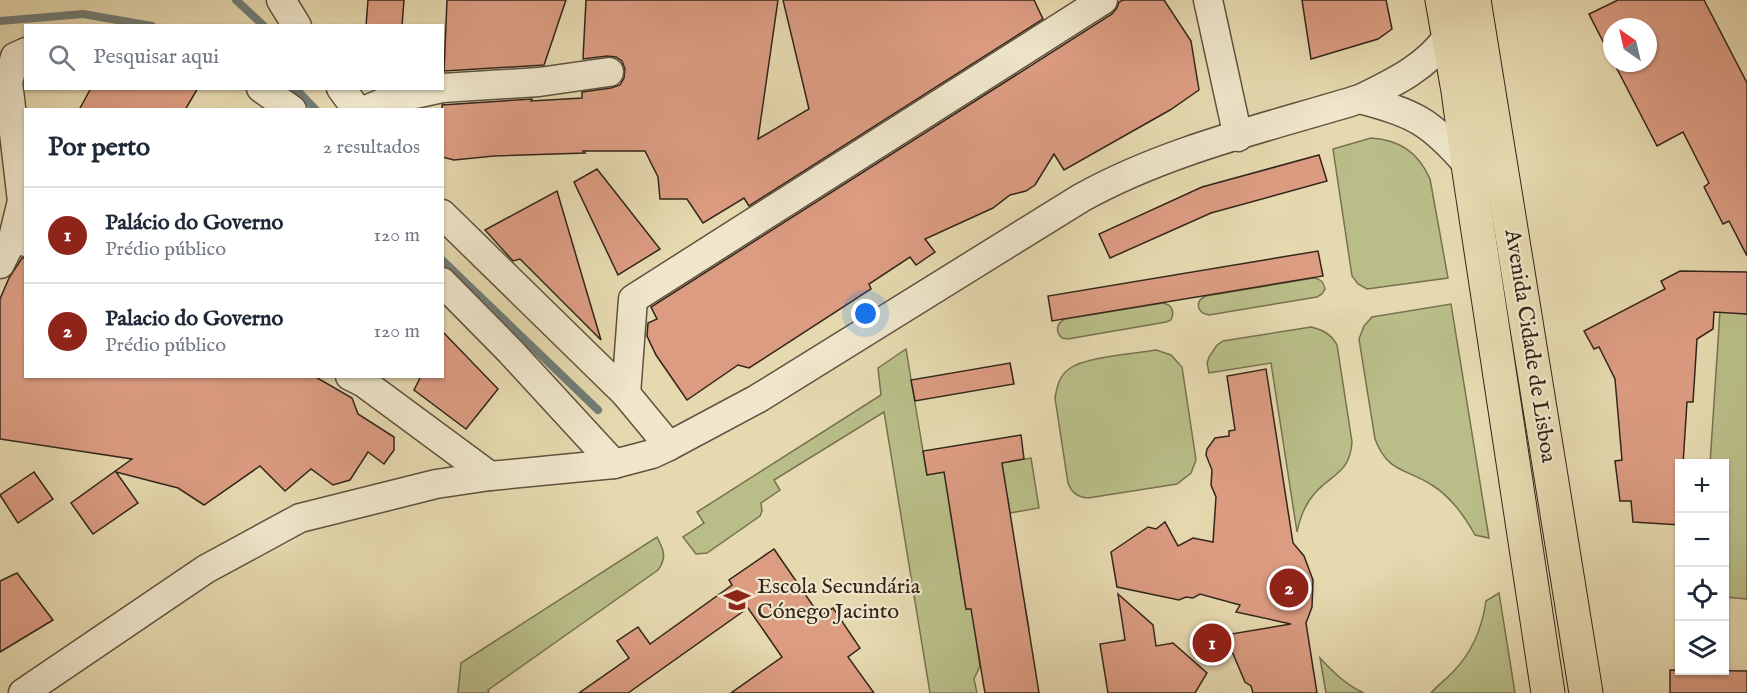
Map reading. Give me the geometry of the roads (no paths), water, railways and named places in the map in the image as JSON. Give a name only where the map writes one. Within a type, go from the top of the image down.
[{"type":"main road","name":"Avenida Cidade de Lisboa","points":[[1442,0],[1458,90],[1548,693]]},
{"type":"main road","name":"Avenida Cidade de Lisboa","points":[[1474,0],[1586,693]]},
{"type":"street","points":[[281,0],[296,24]]},
{"type":"street","points":[[626,394],[633,299],[1103,0]]},
{"type":"street","points":[[1208,0],[1238,137]]},
{"type":"street","points":[[23,693],[206,569],[300,518],[435,484],[490,476],[614,464],[669,447],[757,399],[1113,180],[1171,156],[1360,99],[1388,86],[1419,66],[1440,47],[1448,36]]},
{"type":"street","points":[[0,264],[19,240],[24,201],[8,82],[15,57],[24,53]]},
{"type":"street","points":[[444,88],[539,82],[609,72]]},
{"type":"street","points":[[264,90],[289,108]]},
{"type":"street","points":[[342,90],[356,108]]},
{"type":"street","points":[[371,108],[392,99],[433,90]]},
{"type":"street","points":[[1360,99],[1387,106],[1416,118],[1445,139],[1468,165]]},
{"type":"street","points":[[444,216],[626,394],[669,447]]},
{"type":"street","points":[[444,284],[510,351],[614,464]]},
{"type":"street","points":[[354,378],[490,476]]},
{"type":"waterway","points":[[236,0],[262,24]]},
{"type":"waterway","points":[[0,21],[83,14],[140,24]]},
{"type":"waterway","points":[[297,90],[314,108]]},
{"type":"waterway","points":[[444,262],[598,410]]},
{"type":"place","name":"Palacio do Governo","points":[[1289,588]]},
{"type":"place","name":"Escola Secundária Cónego Jacinto","points":[[737,600]]},
{"type":"place","name":"Palácio do Governo","points":[[1212,643]]}]
